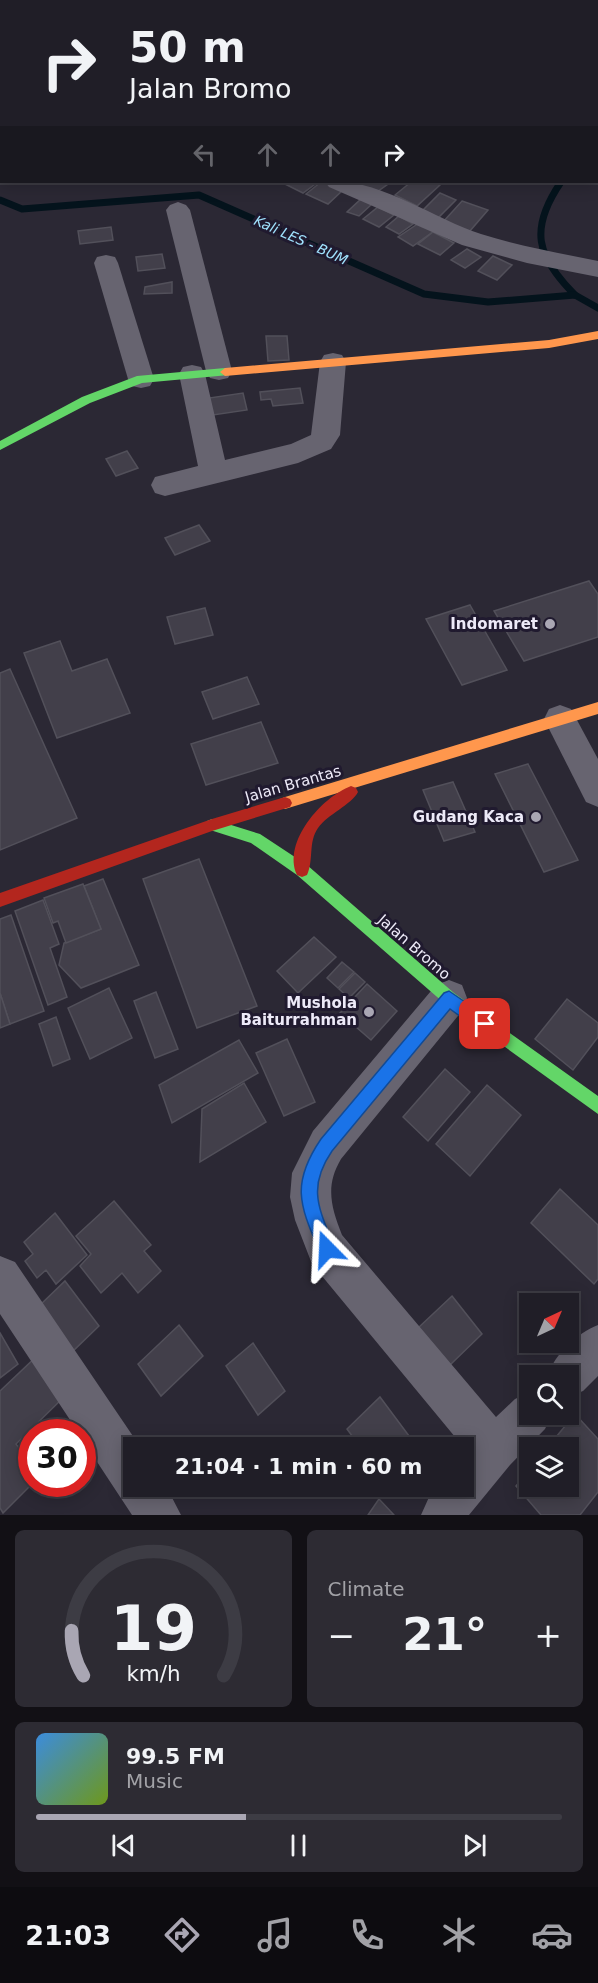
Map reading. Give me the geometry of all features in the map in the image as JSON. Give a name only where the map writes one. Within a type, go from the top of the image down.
[{"type":"main road","points":[[0,446],[73,405],[141,379],[549,344],[598,335]]},
{"type":"main road","name":"Jalan Brantas","points":[[0,900],[212,825],[598,708]]},
{"type":"main road","points":[[302,870],[303,839],[312,820],[371,778]]},
{"type":"main road","name":"Jalan Bromo","points":[[212,825],[255,838],[302,870],[449,998],[596,1102]]},
{"type":"street","points":[[339,183],[471,239],[542,258],[596,267]]},
{"type":"street","points":[[178,210],[205,373],[214,473]]},
{"type":"street","points":[[106,263],[141,379]]},
{"type":"street","points":[[165,485],[298,453],[321,442],[326,435],[333,362]]},
{"type":"street","points":[[560,719],[598,792]]},
{"type":"street","points":[[449,998],[327,1145],[312,1167],[308,1189],[313,1213],[327,1249],[494,1449]]},
{"type":"street","points":[[0,1277],[123,1461]]},
{"type":"street","points":[[579,1365],[598,1346]]},
{"type":"street","points":[[444,1515],[449,1504],[494,1449],[519,1425]]},
{"type":"street","points":[[147,1497],[158,1515]]},
{"type":"building","points":[[283,183],[317,183],[303,193]]},
{"type":"building","points":[[320,183],[326,183],[343,190],[328,204],[306,194]]},
{"type":"building","points":[[354,183],[390,183],[371,196],[351,185]]},
{"type":"building","points":[[410,183],[440,185],[417,206],[395,195]]},
{"type":"building","points":[[440,193],[456,200],[437,219],[421,212]]},
{"type":"building","points":[[361,199],[372,204],[359,216],[347,212]]},
{"type":"building","points":[[462,201],[488,210],[469,232],[443,222]]},
{"type":"building","points":[[378,207],[394,215],[379,227],[363,219]]},
{"type":"building","points":[[399,216],[413,224],[399,234],[386,227]]},
{"type":"building","points":[[419,223],[434,231],[413,246],[398,237]]},
{"type":"building","points":[[111,227],[113,240],[80,244],[78,231]]},
{"type":"building","points":[[433,232],[454,243],[440,255],[418,244]]},
{"type":"building","points":[[467,249],[481,257],[465,268],[451,260]]},
{"type":"building","points":[[162,254],[165,268],[138,271],[136,257]]},
{"type":"building","points":[[493,256],[512,265],[497,280],[478,271]]},
{"type":"building","points":[[172,282],[172,293],[144,294],[145,287]]},
{"type":"building","points":[[266,336],[287,336],[289,360],[268,361]]},
{"type":"building","points":[[300,388],[303,403],[273,406],[271,399],[261,400],[260,392]]},
{"type":"building","points":[[243,393],[247,410],[213,415],[209,398]]},
{"type":"building","points":[[127,451],[138,468],[116,476],[106,459]]},
{"type":"building","points":[[199,525],[210,541],[175,555],[165,538]]},
{"type":"building","name":"Indomaret","points":[[589,581],[598,594],[598,637],[524,661],[494,611]]},
{"type":"building","points":[[470,605],[507,670],[462,685],[426,619]]},
{"type":"building","points":[[205,608],[213,635],[175,644],[167,617]]},
{"type":"building","points":[[60,641],[72,671],[107,659],[130,713],[57,738],[24,653]]},
{"type":"building","points":[[10,669],[77,818],[0,850],[0,673]]},
{"type":"building","points":[[247,677],[259,704],[213,719],[202,692]]},
{"type":"building","points":[[261,722],[278,763],[206,785],[191,744]]},
{"type":"building","name":"Gudang Kaca","points":[[528,764],[578,860],[544,872],[495,774]]},
{"type":"building","points":[[453,782],[475,832],[444,841],[423,790]]},
{"type":"building","points":[[199,859],[257,1006],[197,1028],[143,879]]},
{"type":"building","points":[[103,879],[139,965],[81,988],[59,965],[64,943],[101,929],[84,886]]},
{"type":"building","points":[[83,884],[101,929],[66,943],[58,921],[53,923],[44,898]]},
{"type":"building","points":[[43,900],[59,944],[50,948],[67,997],[48,1005],[15,911]]},
{"type":"building","points":[[11,915],[44,1011],[10,1024],[0,993],[0,919]]},
{"type":"building","points":[[314,937],[336,957],[298,993],[277,971]]},
{"type":"building","points":[[342,962],[354,972],[338,988],[327,978]]},
{"type":"building","points":[[355,973],[365,982],[349,998],[339,989]]},
{"type":"building","name":"Mushola Baiturrahman","points":[[367,984],[397,1011],[371,1040],[340,1013]]},
{"type":"building","points":[[109,988],[132,1038],[90,1059],[68,1008]]},
{"type":"building","points":[[156,992],[178,1049],[155,1058],[134,1001]]},
{"type":"building","points":[[0,993],[10,1024],[0,1028]]},
{"type":"building","points":[[567,999],[598,1023],[598,1037],[573,1070],[535,1039]]},
{"type":"building","points":[[56,1017],[70,1059],[53,1066],[39,1024]]},
{"type":"building","points":[[287,1039],[315,1102],[284,1116],[256,1053]]},
{"type":"building","points":[[239,1040],[258,1073],[172,1123],[159,1085]]},
{"type":"building","points":[[445,1069],[470,1092],[428,1141],[403,1117]]},
{"type":"building","points":[[244,1083],[266,1122],[200,1162],[202,1109]]},
{"type":"building","points":[[487,1085],[521,1115],[470,1176],[436,1144]]},
{"type":"building","points":[[560,1189],[598,1225],[598,1279],[594,1284],[531,1223]]},
{"type":"building","points":[[114,1201],[151,1245],[144,1251],[161,1271],[138,1293],[122,1273],[101,1293],[80,1266],[91,1254],[76,1236]]},
{"type":"building","points":[[55,1213],[87,1255],[56,1284],[46,1270],[37,1278],[25,1261],[33,1254],[24,1242]]},
{"type":"building","points":[[65,1281],[99,1326],[73,1351],[39,1306]]},
{"type":"building","points":[[452,1296],[482,1334],[448,1367],[418,1328]]},
{"type":"building","points":[[179,1325],[203,1356],[161,1396],[138,1364]]},
{"type":"building","points":[[0,1333],[18,1364],[0,1378]]},
{"type":"building","points":[[253,1343],[285,1391],[258,1415],[226,1366]]},
{"type":"building","points":[[37,1356],[66,1395],[42,1419],[18,1419],[18,1442],[16,1444],[18,1447],[19,1497],[3,1513],[0,1508],[0,1391]]},
{"type":"building","points":[[380,1397],[410,1437],[353,1437],[347,1429]]},
{"type":"building","points":[[579,1418],[598,1439],[598,1492],[580,1515],[541,1515],[525,1497],[579,1497],[579,1437],[556,1437],[566,1425],[579,1425]]},
{"type":"building","points":[[379,1499],[394,1515],[368,1515]]},
{"type":"waterway","points":[[560,183],[544,214],[541,242],[552,268],[575,295]]},
{"type":"waterway","name":"Kali LES - BUM","points":[[0,200],[22,209],[199,195],[424,294],[488,302],[575,295]]},
{"type":"waterway","name":"Kali LES - BUM","points":[[575,295],[598,308]]},
{"type":"traffic: fast","points":[[0,446],[86,400],[141,379],[225,372]]},
{"type":"traffic: fast","points":[[212,825],[255,838],[302,870],[449,998],[598,1106]]},
{"type":"traffic: slow","points":[[225,372],[549,344],[598,335]]},
{"type":"traffic: slow","points":[[285,803],[598,708]]},
{"type":"traffic: jam","points":[[302,870],[305,842],[313,823],[351,792]]},
{"type":"traffic: jam","points":[[0,900],[212,825],[285,803]]},
{"type":"place","name":"Indomaret","points":[[550,624]]},
{"type":"place","name":"Gudang Kaca","points":[[536,817]]},
{"type":"place","name":"Mushola Baiturrahman","points":[[369,1012]]},
{"type":"route","points":[[327,1249],[313,1213],[308,1189],[312,1167],[327,1145],[449,998],[485,1024]]}]
